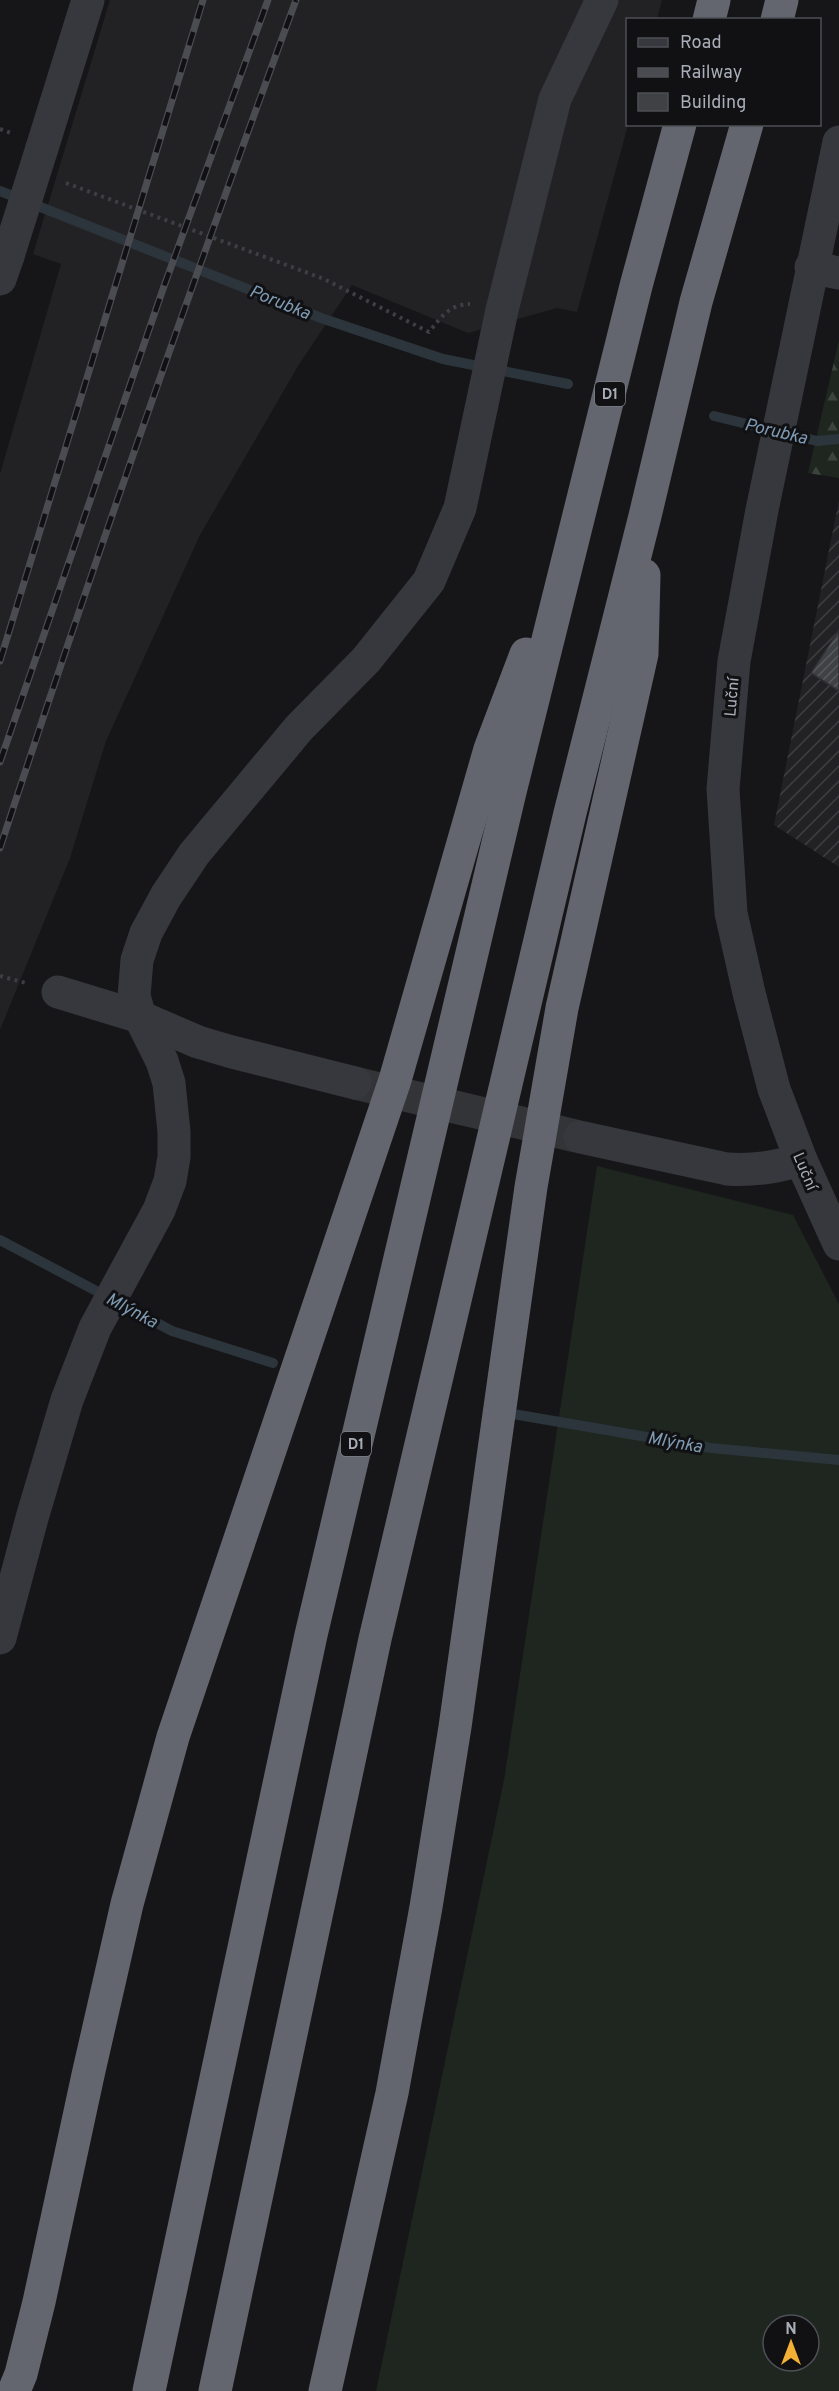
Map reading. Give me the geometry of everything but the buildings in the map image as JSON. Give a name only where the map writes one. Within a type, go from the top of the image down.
[{"type":"highway","points":[[710,18],[714,0]]},
{"type":"highway","points":[[778,18],[782,0]]},
{"type":"highway","name":"D1","points":[[149,2391],[310,1635],[510,792],[636,286],[679,126]]},
{"type":"highway","points":[[215,2391],[375,1639],[570,813],[696,302],[746,126]]},
{"type":"highway","points":[[17,2382],[127,1904],[173,1737],[395,1080],[490,749],[584,501]]},
{"type":"highway","points":[[325,2391],[392,2093],[455,1727],[531,1187],[558,1030],[642,654],[645,516]]},
{"type":"street","points":[[4,268],[88,0]]},
{"type":"street","points":[[0,1638],[32,1518],[68,1400],[95,1328],[130,1267],[159,1210],[170,1181],[174,1157],[174,1132],[170,1083],[162,1061],[140,1017],[134,996],[137,960],[146,933],[194,854],[299,728],[366,660],[429,581],[460,508],[496,335],[555,99],[603,0]]},
{"type":"street","name":"Luční","points":[[839,142],[825,270],[797,341],[734,661],[723,789],[731,913],[748,993],[774,1089],[801,1160],[839,1244]]},
{"type":"street","points":[[58,992],[140,1017],[198,1042],[355,1083]]},
{"type":"street","points":[[580,1137],[727,1169],[750,1171],[769,1169],[801,1160]]},
{"type":"path","points":[[56,180],[324,279],[429,332],[446,310]]},
{"type":"shaded area","points":[[110,0],[662,0],[657,18],[626,18],[628,126],[577,312],[557,308],[468,333],[352,285],[298,366],[200,535],[106,741],[70,858],[0,1030],[0,474],[61,264],[33,254]]},
{"type":"shaded area","points":[[839,500],[839,867],[774,825]]},
{"type":"green space","points":[[839,340],[839,478],[808,473]]},
{"type":"green space","points":[[597,1166],[793,1215],[839,1304],[839,2391],[376,2391],[504,1780]]},
{"type":"waterway","name":"Porubka","points":[[0,191],[321,318],[443,359],[568,384]]},
{"type":"waterway","name":"Porubka","points":[[714,416],[817,441],[839,439]]},
{"type":"waterway","name":"Mlýnka","points":[[0,1240],[172,1331],[273,1363]]},
{"type":"waterway","name":"Mlýnka","points":[[513,1414],[711,1448],[839,1460]]},
{"type":"tunnel","points":[[355,1083],[580,1137]]},
{"type":"railway","points":[[0,661],[203,0]]},
{"type":"railway","points":[[0,762],[163,289],[268,0]]},
{"type":"railway","points":[[0,848],[144,423],[296,0]]}]
